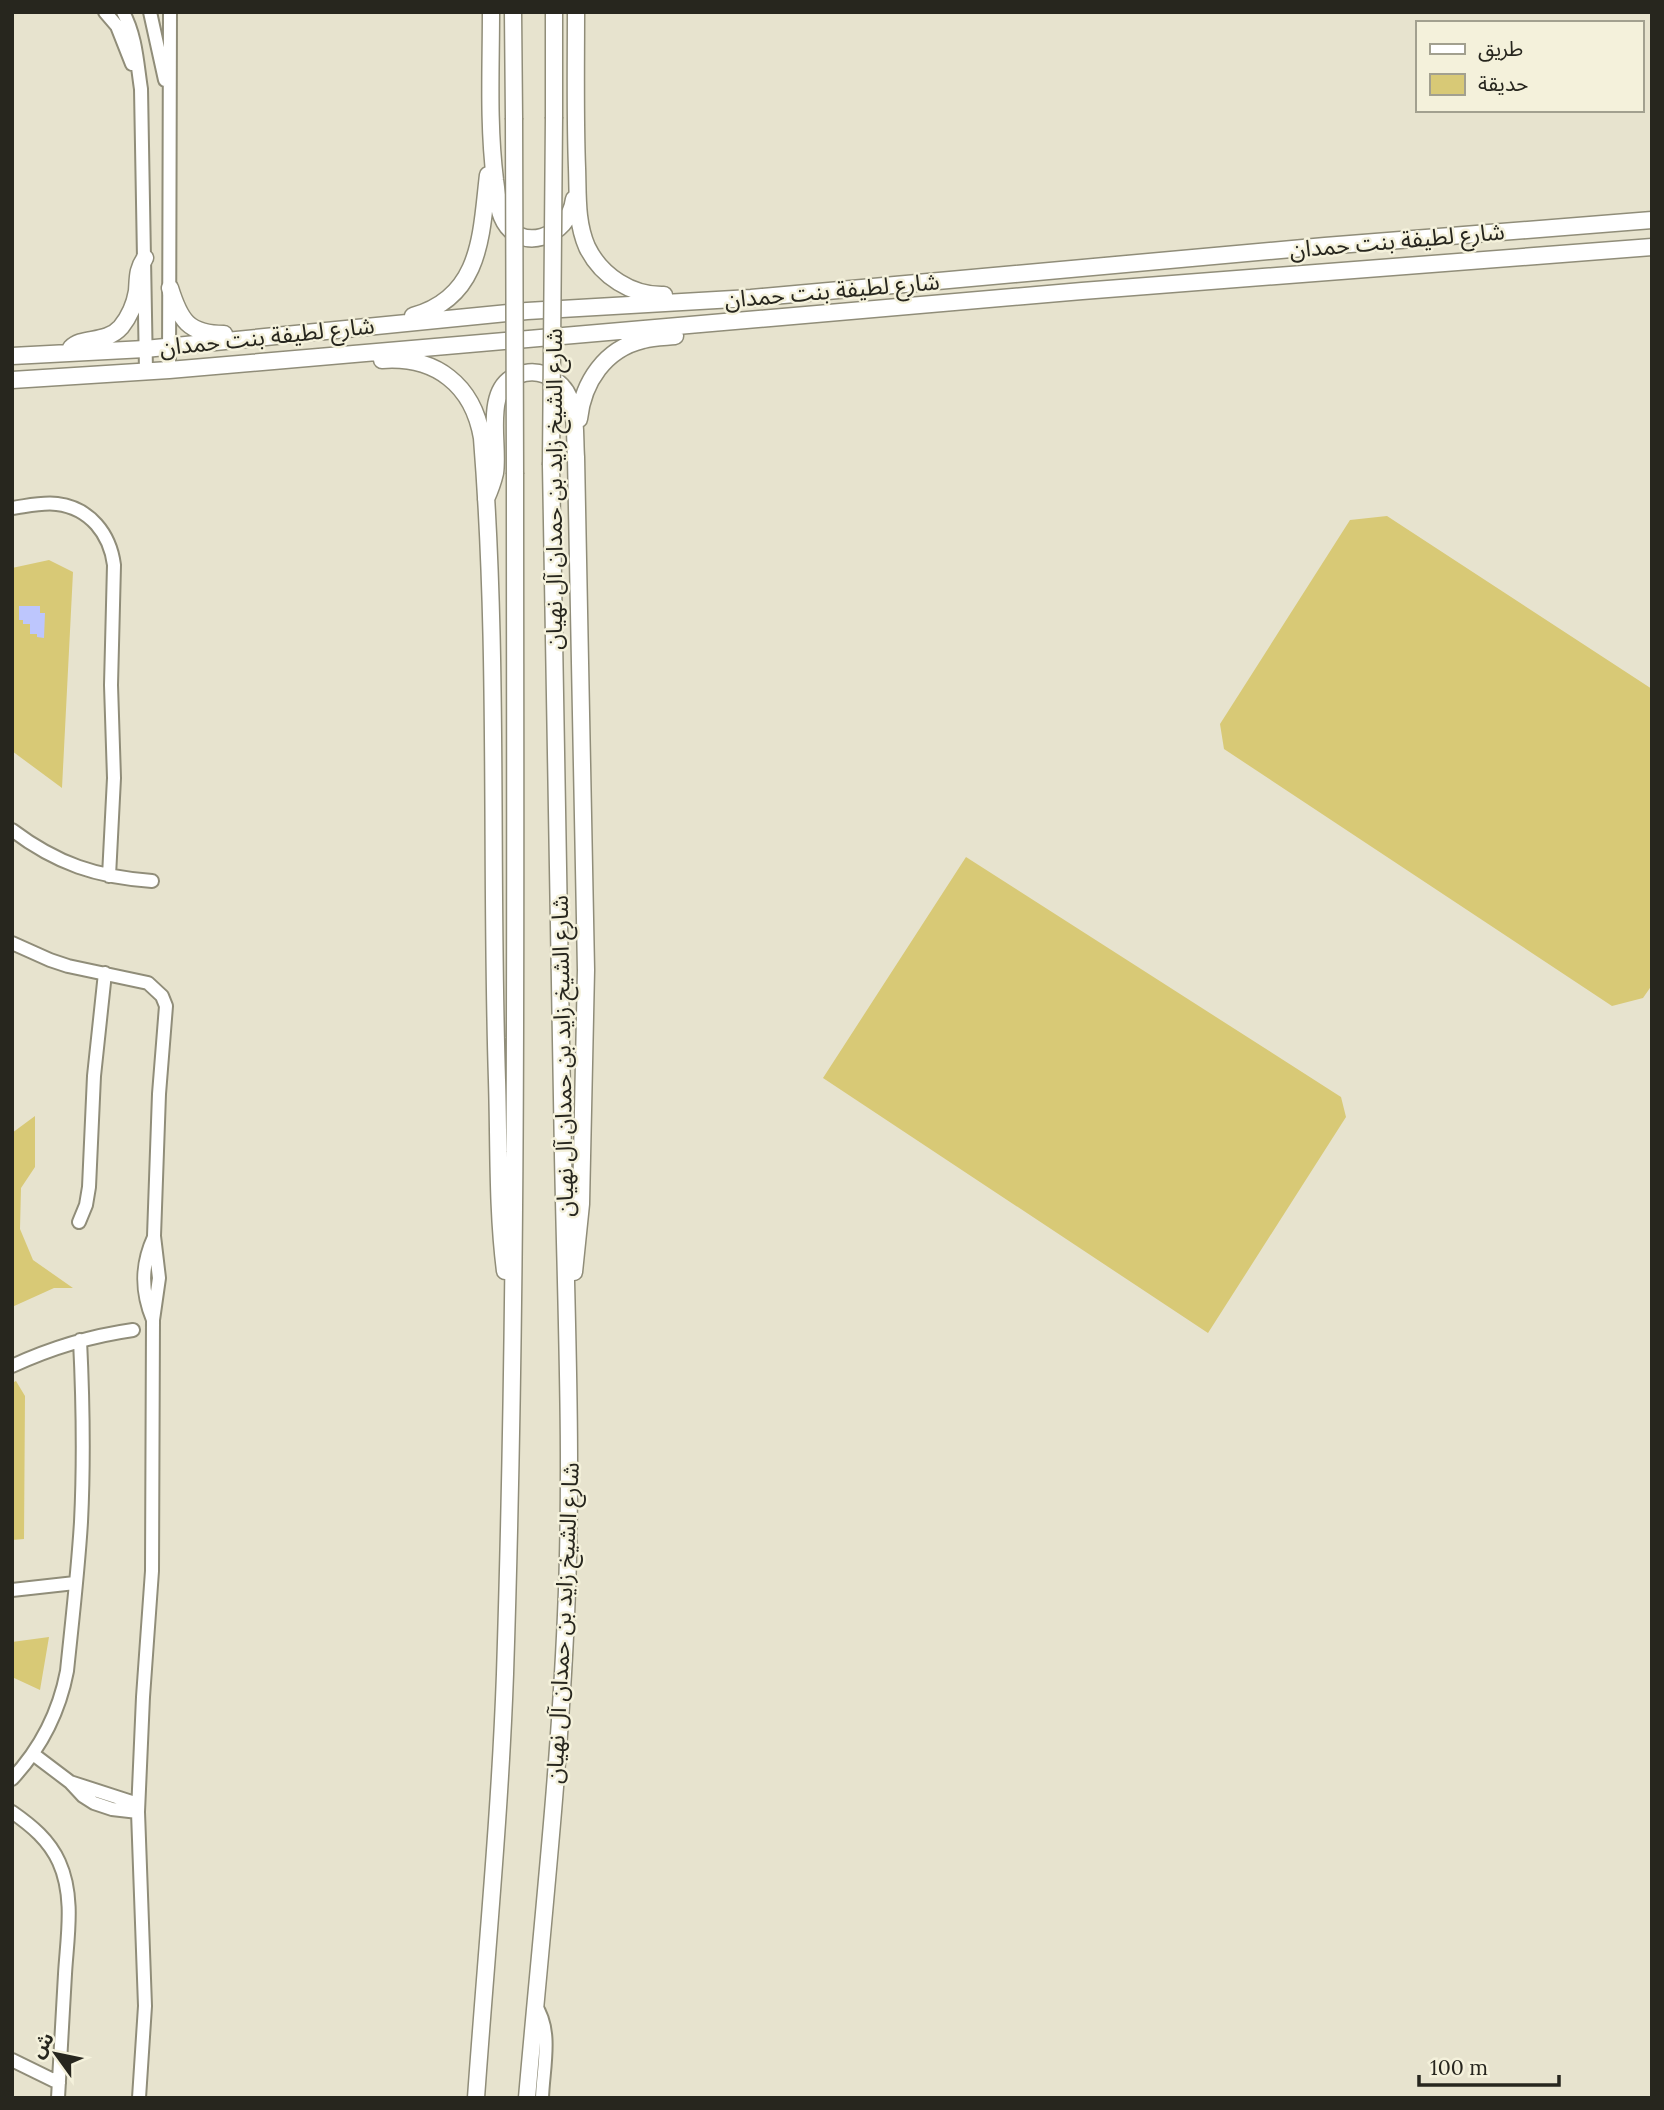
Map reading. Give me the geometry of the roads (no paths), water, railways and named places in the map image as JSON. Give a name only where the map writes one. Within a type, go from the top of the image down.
[{"type":"main road","points":[[326,330],[352,318],[412,316],[433,309],[451,296],[475,261],[482,228],[491,152],[491,12]]},
{"type":"main road","name":"شارع الشيخ زايد بن حمدان آل نهيان","points":[[476,2098],[505,1678],[512,1308],[515,1108],[513,12]]},
{"type":"main road","name":"شارع الشيخ زايد بن حمدان آل نهيان","points":[[527,2098],[546,1902],[566,1614],[569,1418],[551,465],[554,12]]},
{"type":"main road","points":[[576,12],[578,212],[581,229],[592,254],[613,279],[641,293],[710,294],[751,298]]},
{"type":"main road","points":[[491,152],[502,218],[510,229],[521,236],[534,238],[556,232],[570,215],[574,203],[576,151]]},
{"type":"main road","name":"شارع لطيفة بنت حمدان","points":[[12,356],[145,349],[527,311],[751,298],[1325,246],[1652,220]]},
{"type":"main road","name":"شارع لطيفة بنت حمدان","points":[[12,380],[169,370],[1236,278],[1652,247]]},
{"type":"main road","points":[[67,354],[76,344],[104,338],[121,327],[135,299],[138,270],[145,258]]},
{"type":"main road","points":[[170,288],[179,315],[193,328],[246,340]]},
{"type":"main road","points":[[576,457],[584,393],[591,378],[613,354],[643,340],[705,332],[755,319]]},
{"type":"main road","points":[[332,354],[356,362],[409,360],[431,366],[450,378],[466,395],[477,415],[482,438],[492,660],[493,954],[499,1209],[505,1276],[512,1308]]},
{"type":"main road","points":[[486,499],[495,473],[497,400],[502,388],[519,374],[529,372],[548,376],[559,382],[572,402],[576,457],[586,970],[581,1204],[568,1320]]},
{"type":"street","points":[[105,12],[117,26],[141,89]]},
{"type":"street","points":[[123,12],[136,48],[141,89],[146,371]]},
{"type":"street","points":[[150,12],[162,69],[170,90]]},
{"type":"street","points":[[169,370],[170,12]]},
{"type":"street","points":[[12,508],[47,503],[69,506],[80,511],[104,533],[112,554],[111,685],[114,778],[109,876]]},
{"type":"street","points":[[12,830],[60,860],[89,871],[152,881]]},
{"type":"street","points":[[12,943],[50,960],[148,983],[159,991],[166,1006],[159,1094],[154,1236],[143,1278],[146,1304],[153,1320],[152,1571],[138,1808],[145,1993],[139,2098]]},
{"type":"street","points":[[79,1222],[89,1187],[93,1087],[105,973]]},
{"type":"street","points":[[12,1366],[80,1340],[133,1330]]},
{"type":"street","points":[[12,1779],[33,1754],[56,1715],[67,1671],[82,1479],[80,1340]]},
{"type":"street","points":[[12,1590],[75,1583]]},
{"type":"street","points":[[33,1754],[103,1807],[138,1808]]},
{"type":"street","points":[[85,1791],[125,1798],[138,1808]]},
{"type":"street","points":[[12,1812],[34,1828],[53,1851],[66,1885],[68,1913],[58,2098]]},
{"type":"street","points":[[535,2005],[543,2018],[546,2034],[542,2098]]},
{"type":"street","points":[[12,2060],[59,2084]]},
{"type":"water","points":[[19,606],[40,606],[40,613],[45,613],[44,638],[30,634],[30,624],[23,624],[23,620],[19,620]]}]
